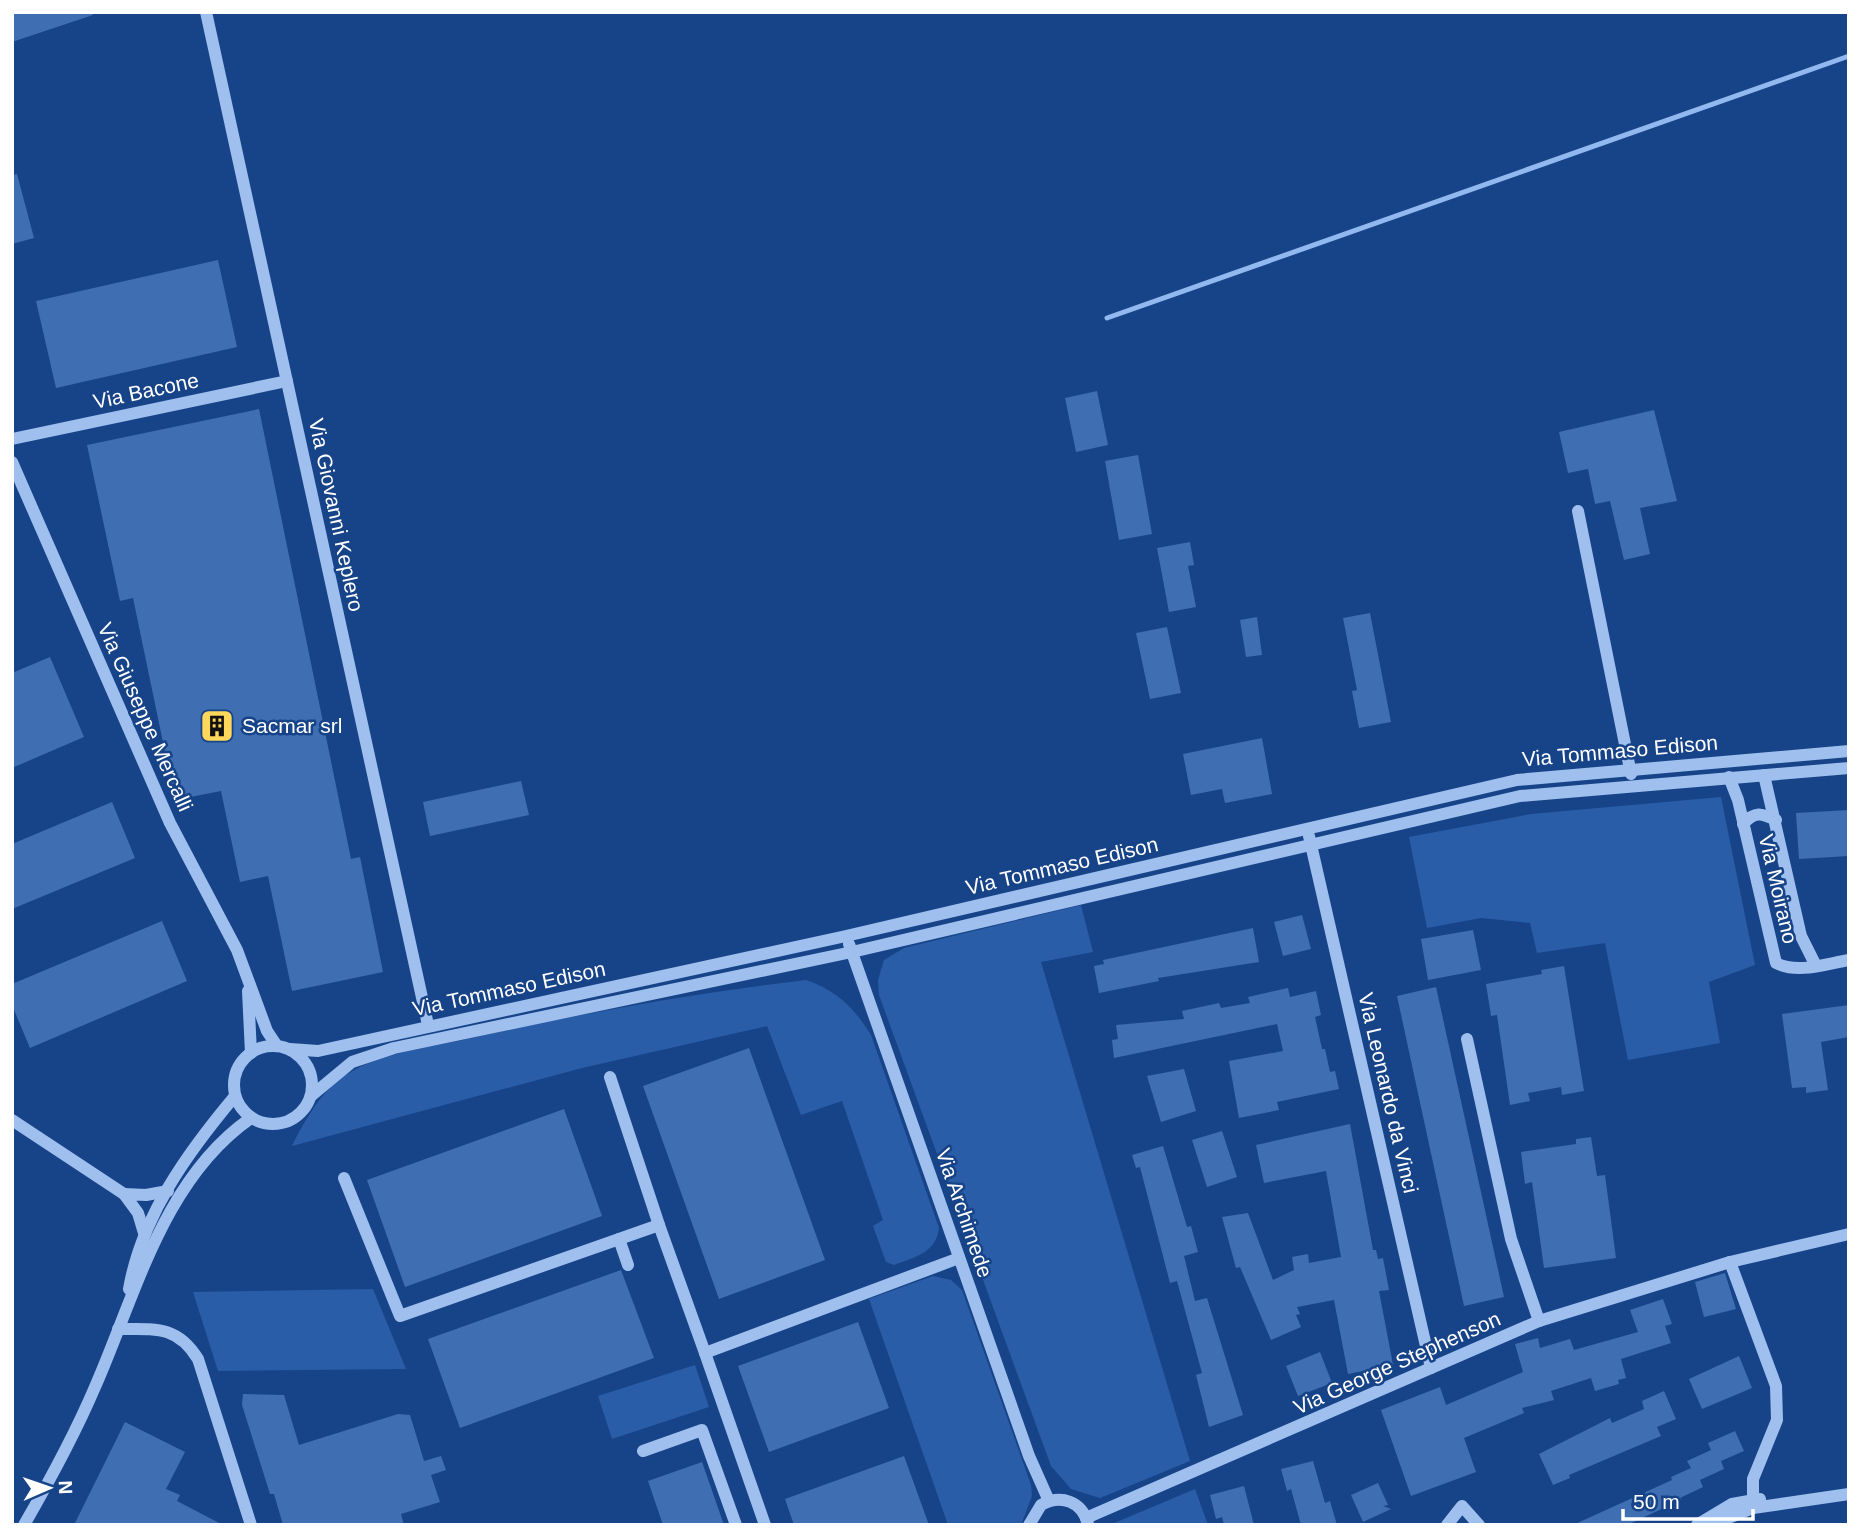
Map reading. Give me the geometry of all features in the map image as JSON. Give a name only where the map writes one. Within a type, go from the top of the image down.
[{"type":"street","name":"Via Giovanni Keplero","points":[[206,12],[428,1025]]},
{"type":"street","name":"Via Bacone","points":[[12,439],[288,381]]},
{"type":"street","name":"Via Giuseppe Mercalli","points":[[12,462],[170,823],[237,950],[267,1031],[277,1046]]},
{"type":"street","points":[[1578,510],[1634,785]]},
{"type":"street","name":"Via Tommaso Edison","points":[[290,1049],[318,1051],[846,936],[1517,780],[1849,751]]},
{"type":"street","name":"Via Tommaso Edison","points":[[311,1096],[352,1062],[394,1048],[852,952],[1520,796],[1849,768]]},
{"type":"street","name":"Via Moirano","points":[[1764,775],[1801,936],[1816,966]]},
{"type":"street","name":"Via Moirano","points":[[1729,777],[1776,963],[1788,969],[1849,960]]},
{"type":"street","name":"Via Moirano","points":[[1743,824],[1751,815],[1761,813],[1776,820]]},
{"type":"street","name":"Via Leonardo da Vinci","points":[[1307,828],[1431,1368]]},
{"type":"street","name":"Via Archimede","points":[[846,936],[1029,1456],[1049,1501]]},
{"type":"street","name":"Via Giuseppe Mercalli","points":[[248,984],[251,1053]]},
{"type":"street","points":[[1467,1039],[1511,1239],[1539,1321]]},
{"type":"street","points":[[126,1311],[133,1270],[144,1233],[200,1138],[235,1096],[236,1072],[251,1053],[277,1046],[290,1049],[306,1064],[313,1084],[306,1107],[287,1122],[262,1123],[251,1118],[235,1096]]},
{"type":"street","points":[[610,1077],[765,1525]]},
{"type":"street","points":[[24,1525],[60,1462],[155,1242],[198,1166],[220,1142],[251,1118]]},
{"type":"street","points":[[12,1120],[124,1194],[138,1213],[144,1233]]},
{"type":"street","points":[[344,1178],[400,1316],[659,1224]]},
{"type":"street","points":[[124,1194],[146,1195],[168,1191]]},
{"type":"street","name":"Via George Stephenson","points":[[1087,1521],[1539,1321],[1730,1262],[1849,1234]]},
{"type":"street","points":[[619,1239],[628,1265]]},
{"type":"street","points":[[705,1353],[959,1258]]},
{"type":"street","points":[[1730,1262],[1776,1385],[1778,1405],[1771,1439],[1753,1479],[1753,1504]]},
{"type":"street","points":[[118,1329],[173,1332],[188,1342],[198,1359],[251,1525]]},
{"type":"street","points":[[643,1451],[702,1430],[736,1525]]},
{"type":"street","points":[[1697,1525],[1732,1504],[1849,1494]]},
{"type":"street","points":[[1029,1525],[1034,1511],[1049,1501],[1067,1500],[1082,1510],[1087,1521]]},
{"type":"street","points":[[1711,1525],[1753,1504]]},
{"type":"street","points":[[1447,1525],[1462,1506],[1479,1525]]},
{"type":"shaded area","points":[[1721,797],[1755,965],[1709,982],[1720,1043],[1628,1060],[1605,943],[1537,953],[1530,923],[1481,918],[1427,928],[1409,837],[1531,814]]},
{"type":"shaded area","points":[[1081,905],[1093,952],[1041,962],[1190,1461],[1100,1498],[1071,1489],[1051,1466],[879,995],[878,980],[884,960],[904,948]]},
{"type":"shaded area","points":[[806,980],[836,995],[871,1035],[939,1228],[929,1249],[894,1265],[886,1262],[873,1226],[883,1220],[842,1101],[801,1115],[767,1026],[582,1068],[292,1146],[310,1114],[333,1085],[346,1075],[377,1060],[412,1050],[590,1013]]},
{"type":"shaded area","points":[[933,1276],[951,1280],[962,1290],[1031,1485],[1032,1496],[1021,1525],[948,1525],[869,1299]]},
{"type":"shaded area","points":[[373,1289],[406,1369],[218,1371],[193,1292]]},
{"type":"shaded area","points":[[695,1365],[709,1407],[612,1439],[598,1396]]},
{"type":"shaded area","points":[[1195,1489],[1208,1525],[1111,1525],[1112,1524]]},
{"type":"building","points":[[12,12],[92,12],[93,15],[12,42]]},
{"type":"building","points":[[17,174],[34,238],[12,244],[12,175]]},
{"type":"building","points":[[218,260],[237,347],[56,388],[36,301]]},
{"type":"building","points":[[1097,391],[1108,445],[1076,452],[1065,398]]},
{"type":"building","points":[[259,409],[351,859],[360,857],[383,972],[292,991],[268,876],[240,882],[221,791],[175,800],[133,598],[120,601],[87,445]]},
{"type":"building","points":[[1654,410],[1677,501],[1640,508],[1650,554],[1624,560],[1610,501],[1595,504],[1588,469],[1568,473],[1559,432]]},
{"type":"building","points":[[1138,455],[1152,534],[1119,540],[1105,461]]},
{"type":"building","points":[[1190,542],[1194,565],[1188,566],[1196,607],[1169,612],[1157,548]]},
{"type":"building","points":[[1370,613],[1391,722],[1359,728],[1352,691],[1357,690],[1343,618]]},
{"type":"building","points":[[1257,617],[1262,655],[1246,657],[1240,620]]},
{"type":"building","points":[[1167,627],[1181,693],[1150,699],[1136,633]]},
{"type":"building","points":[[50,657],[84,737],[12,768],[12,673]]},
{"type":"building","points":[[1262,738],[1272,794],[1225,803],[1222,789],[1191,795],[1183,754]]},
{"type":"building","points":[[521,781],[529,815],[430,836],[423,802]]},
{"type":"building","points":[[112,802],[135,858],[12,909],[12,844]]},
{"type":"building","points":[[1849,810],[1849,856],[1799,859],[1796,813]]},
{"type":"building","points":[[1302,915],[1311,949],[1283,956],[1274,922]]},
{"type":"building","points":[[162,921],[187,981],[30,1048],[12,1005],[12,984]]},
{"type":"building","points":[[1253,928],[1259,962],[1158,978],[1159,981],[1099,993],[1094,966],[1104,964],[1103,960]]},
{"type":"building","points":[[1473,930],[1481,970],[1428,980],[1421,939]]},
{"type":"building","points":[[1564,966],[1584,1091],[1562,1095],[1561,1087],[1528,1093],[1530,1101],[1510,1105],[1497,1015],[1491,1016],[1486,984],[1542,974],[1541,970]]},
{"type":"building","points":[[1436,987],[1504,1297],[1464,1306],[1397,996]]},
{"type":"building","points":[[1288,988],[1290,997],[1316,991],[1321,1015],[1315,1017],[1322,1049],[1325,1049],[1330,1072],[1335,1071],[1339,1089],[1277,1102],[1279,1110],[1239,1118],[1229,1061],[1283,1051],[1277,1024],[1114,1058],[1112,1040],[1118,1039],[1116,1025],[1184,1019],[1182,1011],[1219,1003],[1221,1008],[1250,1003],[1248,997]]},
{"type":"building","points":[[1849,1005],[1849,1037],[1821,1042],[1828,1090],[1806,1093],[1806,1087],[1792,1088],[1782,1014]]},
{"type":"building","points":[[749,1048],[825,1260],[719,1299],[643,1086]]},
{"type":"building","points":[[1184,1069],[1196,1111],[1161,1122],[1147,1076]]},
{"type":"building","points":[[564,1109],[602,1216],[405,1287],[367,1180]]},
{"type":"building","points":[[1350,1124],[1373,1250],[1376,1250],[1378,1259],[1383,1258],[1389,1290],[1379,1291],[1393,1365],[1348,1374],[1334,1300],[1297,1307],[1300,1314],[1296,1315],[1301,1327],[1271,1340],[1240,1267],[1236,1268],[1222,1217],[1248,1213],[1273,1280],[1294,1270],[1292,1257],[1308,1254],[1309,1263],[1341,1257],[1326,1171],[1264,1183],[1256,1145]]},
{"type":"building","points":[[1222,1131],[1237,1177],[1207,1187],[1192,1140]]},
{"type":"building","points":[[1591,1137],[1597,1176],[1605,1175],[1616,1258],[1544,1268],[1532,1182],[1525,1184],[1521,1152],[1576,1144],[1576,1139]]},
{"type":"building","points":[[1163,1146],[1187,1227],[1191,1226],[1198,1252],[1184,1256],[1195,1301],[1207,1298],[1243,1415],[1209,1427],[1196,1375],[1202,1373],[1177,1281],[1170,1283],[1140,1167],[1136,1168],[1132,1155]]},
{"type":"building","points":[[621,1270],[654,1358],[460,1428],[428,1339]]},
{"type":"building","points":[[1725,1273],[1736,1309],[1704,1317],[1695,1282]]},
{"type":"building","points":[[1663,1299],[1672,1324],[1665,1326],[1671,1343],[1621,1359],[1626,1378],[1618,1380],[1619,1384],[1595,1391],[1591,1378],[1551,1391],[1554,1400],[1522,1408],[1524,1413],[1464,1438],[1476,1472],[1411,1496],[1381,1410],[1440,1387],[1446,1405],[1523,1372],[1515,1344],[1538,1338],[1540,1348],[1570,1339],[1574,1350],[1638,1332],[1630,1310]]},
{"type":"building","points":[[858,1322],[889,1408],[769,1452],[738,1366]]},
{"type":"building","points":[[1320,1352],[1332,1383],[1298,1396],[1286,1366]]},
{"type":"building","points":[[1739,1356],[1752,1388],[1702,1409],[1689,1379]]},
{"type":"building","points":[[1664,1391],[1676,1419],[1657,1427],[1661,1436],[1569,1475],[1570,1478],[1553,1485],[1539,1454],[1610,1418],[1612,1423],[1644,1409],[1642,1401]]},
{"type":"building","points":[[243,1394],[284,1395],[299,1445],[398,1414],[410,1415],[424,1461],[441,1456],[446,1470],[431,1475],[440,1502],[401,1514],[404,1525],[283,1525],[274,1494],[270,1494],[242,1405]]},
{"type":"building","points":[[125,1422],[185,1452],[166,1489],[180,1495],[177,1501],[223,1525],[74,1525]]},
{"type":"building","points":[[1735,1431],[1744,1451],[1721,1461],[1724,1469],[1700,1480],[1703,1487],[1680,1498],[1681,1500],[1627,1525],[1573,1525],[1672,1480],[1671,1477],[1691,1468],[1687,1461],[1711,1450],[1708,1443]]},
{"type":"building","points":[[904,1456],[929,1525],[794,1525],[785,1499]]},
{"type":"building","points":[[1313,1461],[1325,1503],[1330,1501],[1337,1525],[1301,1525],[1291,1489],[1287,1491],[1281,1469]]},
{"type":"building","points":[[702,1462],[724,1525],[663,1525],[648,1481]]},
{"type":"building","points":[[1378,1483],[1388,1505],[1383,1506],[1391,1509],[1363,1522],[1351,1495]]},
{"type":"building","points":[[1244,1486],[1254,1525],[1224,1525],[1222,1517],[1216,1519],[1210,1495]]},
{"type":"waterway","points":[[1107,318],[1849,56]]},
{"type":"place","name":"Sacmar srl","points":[[217,726]]}]
